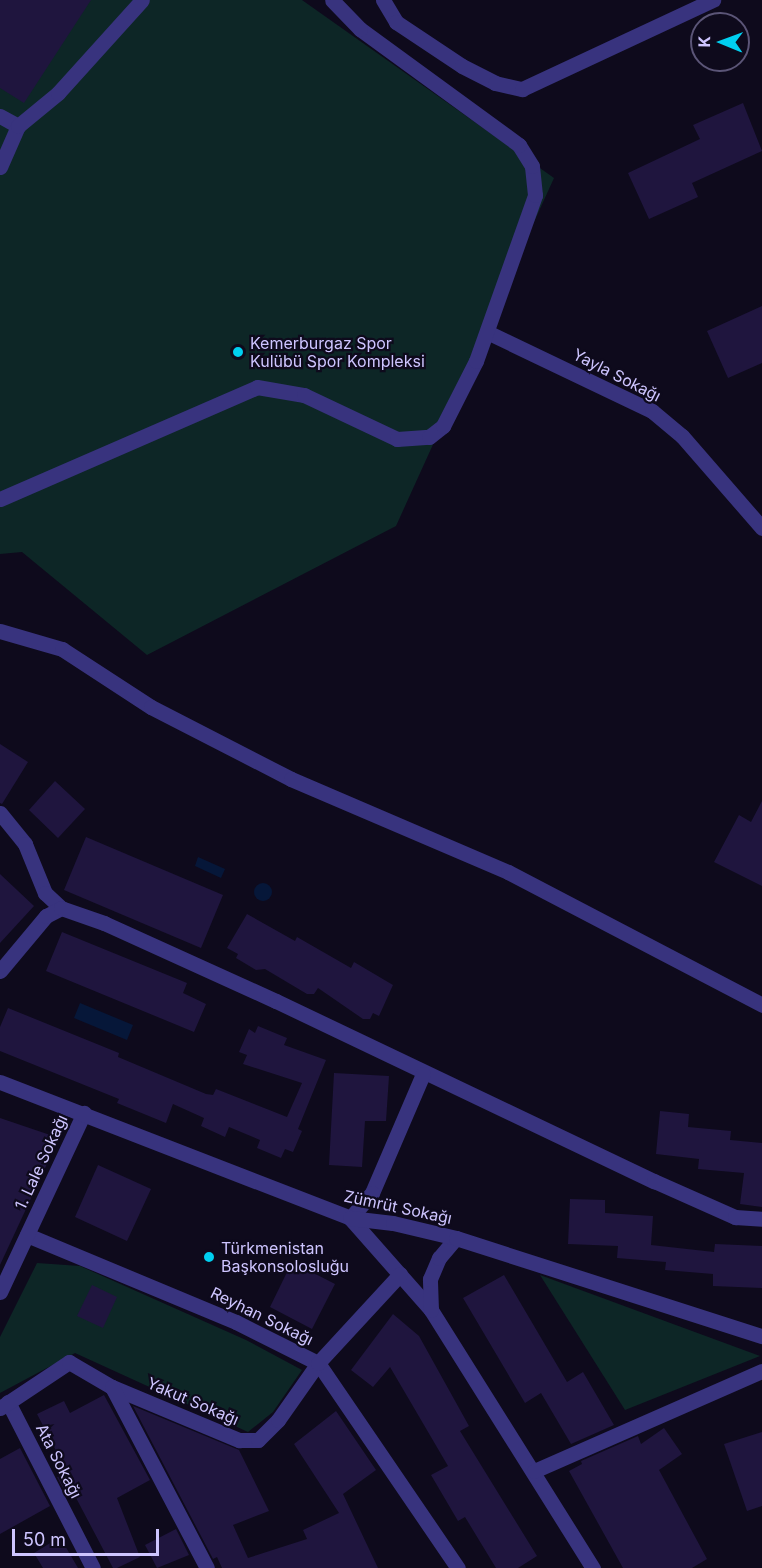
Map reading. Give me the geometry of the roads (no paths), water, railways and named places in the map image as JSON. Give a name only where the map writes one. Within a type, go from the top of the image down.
[{"type":"street","points":[[0,167],[18,126],[58,93],[142,0]]},
{"type":"street","points":[[0,499],[257,387],[304,395],[397,439],[429,437],[443,426],[487,332],[535,195],[532,166],[519,145],[360,29],[332,0]]},
{"type":"street","points":[[383,0],[396,22],[462,66],[495,83],[522,89],[713,0]]},
{"type":"street","points":[[0,116],[18,126]]},
{"type":"street","name":"Yayla Sokağı","points":[[487,332],[652,411],[682,436],[762,528]]},
{"type":"street","points":[[0,631],[62,649],[151,707],[291,779],[508,872],[762,1005]]},
{"type":"street","points":[[0,813],[25,844],[45,893],[61,908],[104,923],[276,1001],[423,1074],[735,1217],[762,1219]]},
{"type":"street","points":[[0,971],[46,916],[61,908]]},
{"type":"street","points":[[423,1074],[372,1193],[350,1218],[431,1310],[593,1568]]},
{"type":"street","name":"Zümrüt Sokağı","points":[[0,1082],[350,1218],[393,1223],[456,1238],[762,1336]]},
{"type":"street","name":"1. Lale Sokağı","points":[[0,1292],[84,1113]]},
{"type":"street","name":"Reyhan Sokağı","points":[[27,1235],[236,1322],[318,1363],[458,1568]]},
{"type":"street","points":[[431,1310],[430,1280],[440,1258],[456,1238]]},
{"type":"street","name":"Yakut Sokağı","points":[[4,1405],[69,1362],[112,1387],[247,1442],[258,1440],[278,1420],[318,1363],[400,1274]]},
{"type":"street","points":[[534,1471],[762,1371]]},
{"type":"street","points":[[112,1387],[207,1568]]},
{"type":"street","name":"Ata Sokağı","points":[[4,1405],[93,1568]]},
{"type":"water","points":[[198,857],[225,869],[221,878],[195,866]]},
{"type":"water","points":[[263,883],[271,888],[272,892],[267,900],[263,901],[255,896],[254,892],[259,884]]},
{"type":"water","points":[[80,1003],[133,1025],[127,1040],[74,1018]]},
{"type":"place","name":"Kemerburgaz Spor Kulübü Spor Kompleksi","points":[[238,352]]},
{"type":"place","name":"Türkmenistan Başkonsolosluğu","points":[[209,1257]]}]
